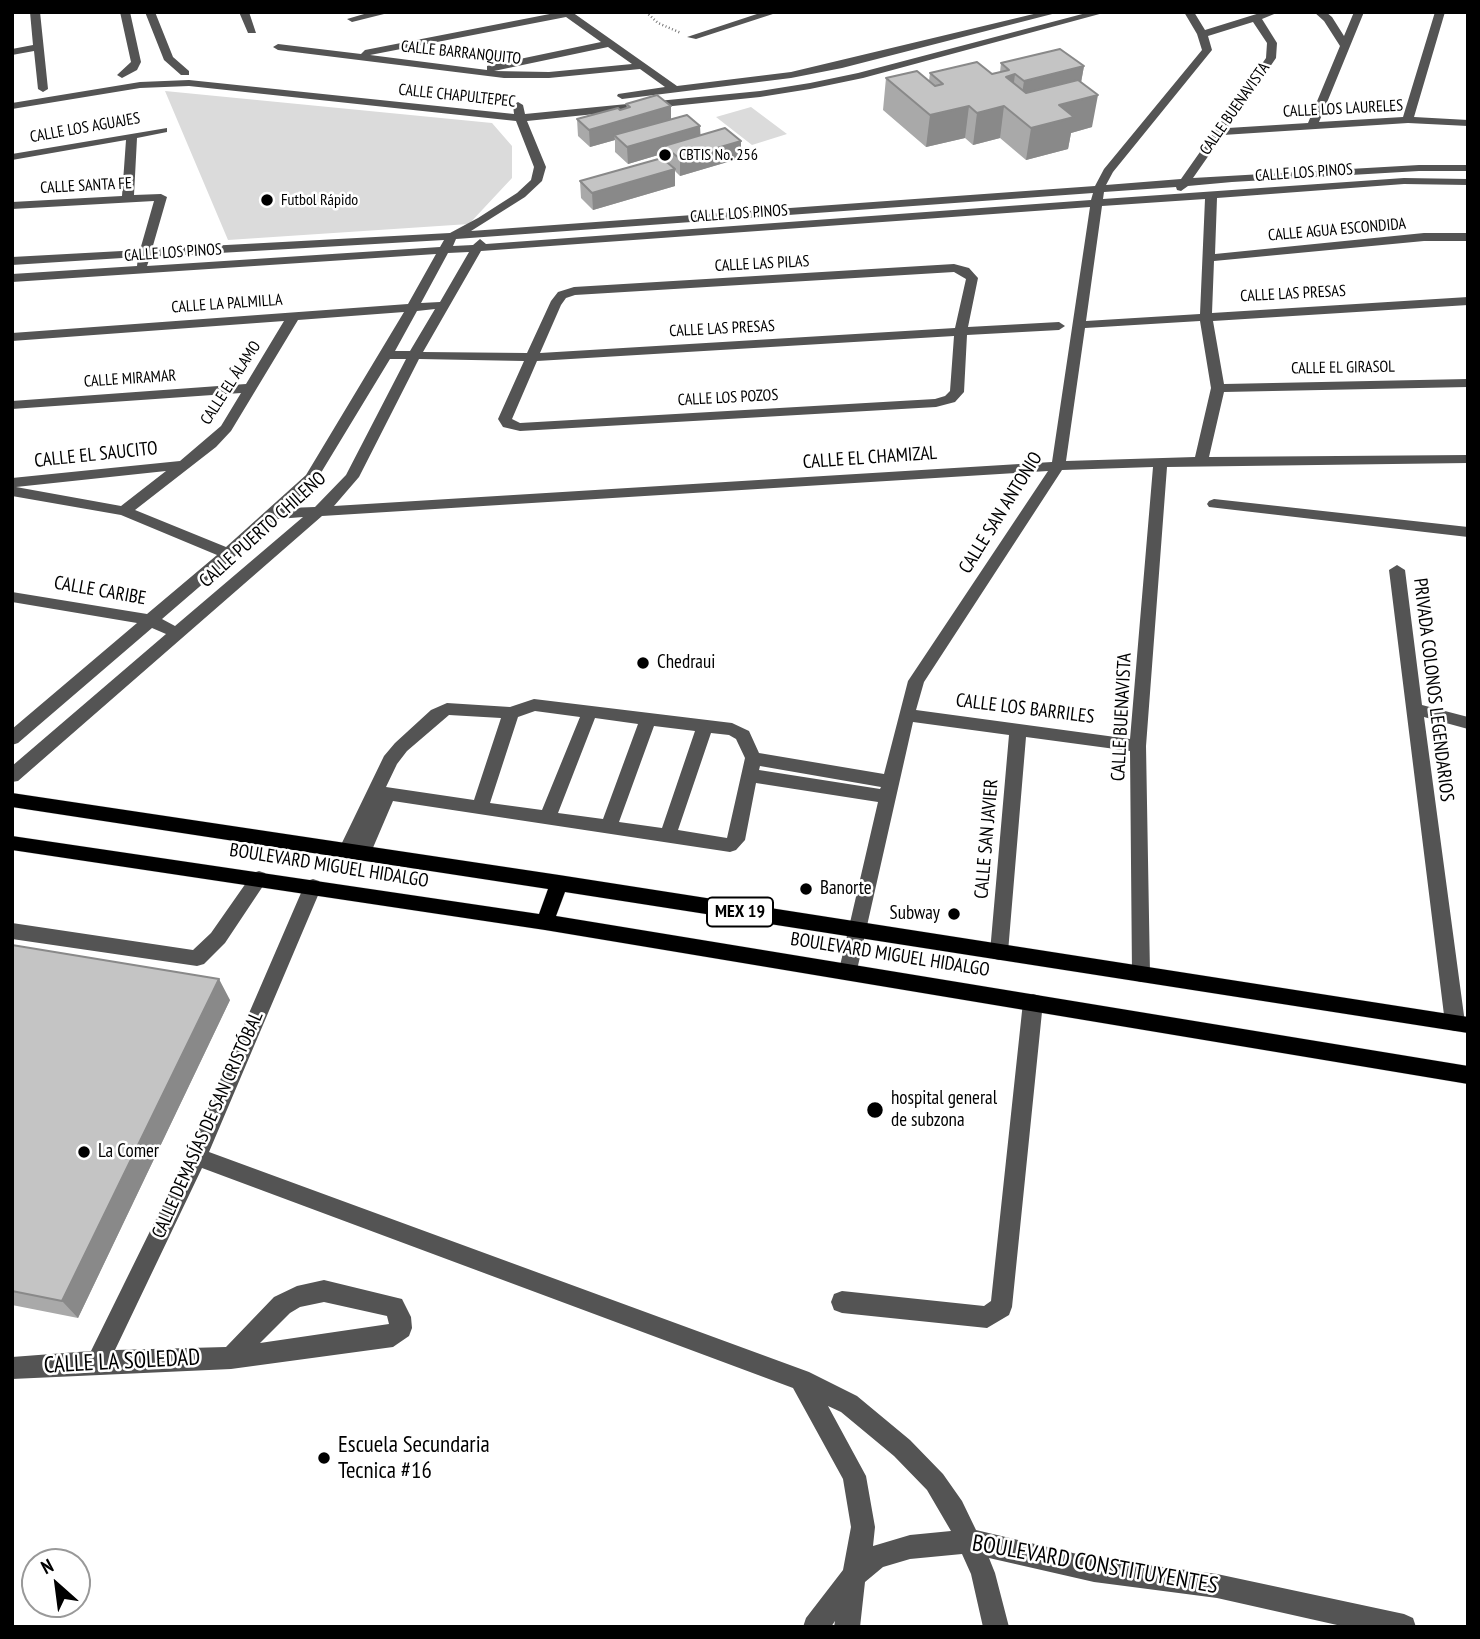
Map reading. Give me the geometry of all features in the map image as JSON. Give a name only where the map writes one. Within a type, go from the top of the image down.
[{"type":"main road","name":"BOULEVARD MIGUEL HIDALGO","points":[[12,800],[356,851],[1461,1024]]},
{"type":"main road","name":"BOULEVARD MIGUEL HIDALGO","points":[[12,843],[313,886],[848,970],[1468,1074]]},
{"type":"main road","points":[[545,922],[559,883]]},
{"type":"street","points":[[34,12],[43,89]]},
{"type":"street","points":[[122,75],[134,68],[136,62],[125,12]]},
{"type":"street","points":[[150,12],[168,58],[185,73]]},
{"type":"street","points":[[244,12],[252,31]]},
{"type":"street","points":[[352,19],[387,12]]},
{"type":"street","name":"CALLE CHAPULTEPEC","points":[[109,77],[151,72],[185,73],[519,112],[829,68],[1055,12]]},
{"type":"street","name":"CALLE CHAPULTEPEC","points":[[12,106],[140,85],[189,83],[519,112],[760,94],[859,76],[1102,12]]},
{"type":"street","points":[[1189,12],[1202,34],[1274,12]]},
{"type":"street","points":[[1319,12],[1328,19],[1346,47]]},
{"type":"street","points":[[1312,126],[1359,12]]},
{"type":"street","points":[[1408,120],[1440,12]]},
{"type":"street","points":[[348,55],[479,33],[566,13],[676,90]]},
{"type":"street","points":[[692,37],[765,13]]},
{"type":"street","name":"CALLE BUENAVISTA","points":[[1176,198],[1271,58],[1272,43],[1256,18]]},
{"type":"street","name":"CALLE SAN ANTONIO","points":[[848,970],[916,681],[1058,466],[1098,188],[1108,171],[1201,61],[1207,50],[1202,34]]},
{"type":"street","points":[[467,73],[611,43]]},
{"type":"street","points":[[12,52],[40,47]]},
{"type":"street","name":"CALLE BARRANQUITO","points":[[278,47],[467,73],[548,75],[642,66]]},
{"type":"street","points":[[12,94],[69,84]]},
{"type":"street","name":"CALLE PUERTO CHILENO","points":[[12,739],[274,514],[312,478],[413,308],[441,250],[452,236],[484,227],[536,181],[540,167],[519,112]]},
{"type":"street","name":"CALLE LOS LAURELES","points":[[1220,132],[1408,120],[1468,123]]},
{"type":"street","name":"CALLE LOS AGUAJES","points":[[12,157],[163,130]]},
{"type":"street","points":[[128,199],[132,136]]},
{"type":"street","name":"CALLE LOS PINOS","points":[[484,227],[1395,169],[1468,168]]},
{"type":"street","name":"CALLE LOS PINOS","points":[[12,278],[476,248],[1404,181],[1468,183]]},
{"type":"street","points":[[1201,461],[1219,388],[1206,316],[1211,195]]},
{"type":"street","name":"CALLE SANTA FE","points":[[12,206],[161,197],[145,253]]},
{"type":"street","name":"CALLE PUERTO CHILENO","points":[[12,776],[319,512],[352,477],[414,356],[476,248],[484,227]]},
{"type":"street","name":"CALLE LOS PINOS","points":[[12,261],[452,236]]},
{"type":"street","name":"CALLE AGUA ESCONDIDA","points":[[1209,258],[1424,237],[1468,237]]},
{"type":"street","points":[[141,271],[145,253]]},
{"type":"street","name":"CALLE LAS PILAS","points":[[532,357],[555,304],[562,295],[574,291],[954,268],[965,271],[972,278],[961,332]]},
{"type":"street","name":"CALLE LAS PRESAS","points":[[1078,325],[1468,301]]},
{"type":"street","name":"CALLE LA PALMILLA","points":[[12,337],[444,305]]},
{"type":"street","name":"CALLE EL ÁLAMO","points":[[124,511],[211,444],[226,428],[293,317]]},
{"type":"street","name":"CALLE LAS PRESAS","points":[[386,355],[532,357],[1059,326]]},
{"type":"street","name":"CALLE LOS POZOS","points":[[532,357],[505,419],[508,424],[520,427],[561,425],[936,403],[950,399],[957,392],[961,332]]},
{"type":"street","name":"CALLE EL GIRASOL","points":[[1219,388],[1468,383]]},
{"type":"street","name":"CALLE MIRAMAR","points":[[12,405],[250,388]]},
{"type":"street","name":"CALLE EL CHAMIZAL","points":[[274,514],[1058,466],[1201,461],[1468,458]]},
{"type":"street","name":"CALLE BUENAVISTA","points":[[1141,974],[1138,746],[1160,462]]},
{"type":"street","name":"CALLE EL SAUCITO","points":[[12,483],[184,465]]},
{"type":"street","name":"CALLE EL SAUCITO","points":[[12,491],[124,511],[228,554]]},
{"type":"street","points":[[1214,504],[1468,532]]},
{"type":"street","name":"PRIVADA COLONOS LEGENDARIOS","points":[[1397,570],[1461,1024]]},
{"type":"street","name":"CALLE CARIBE","points":[[12,597],[150,620],[178,634]]},
{"type":"street","points":[[356,851],[381,794],[390,761],[401,747],[437,714],[447,709],[511,713],[534,705],[732,729],[743,734],[752,766],[736,840],[730,845],[381,794]]},
{"type":"street","points":[[1415,709],[1468,723]]},
{"type":"street","points":[[548,817],[590,710]]},
{"type":"street","points":[[480,808],[511,713]]},
{"type":"street","name":"CALLE LOS BARRILES","points":[[906,715],[1138,746]]},
{"type":"street","points":[[609,826],[648,718]]},
{"type":"street","points":[[668,835],[705,725]]},
{"type":"street","name":"CALLE SAN JAVIER","points":[[999,952],[1018,729]]},
{"type":"street","points":[[752,766],[889,790]]},
{"type":"street","points":[[12,931],[197,958],[218,938],[259,878]]},
{"type":"street","name":"CALLE DEMASÍAS DE SAN CRISTÓBAL","points":[[98,1362],[197,1157],[313,886]]},
{"type":"street","points":[[842,1302],[988,1317],[1001,1307],[1033,1002]]},
{"type":"street","points":[[197,1157],[801,1380],[849,1404],[902,1448],[934,1482],[954,1509],[983,1573],[996,1627]]},
{"type":"street","name":"CALLE LA SOLEDAD","points":[[12,1368],[231,1358],[393,1336],[401,1328],[400,1317],[394,1307],[334,1292],[324,1291],[297,1297],[282,1305],[231,1358]]},
{"type":"street","points":[[801,1380],[854,1476],[863,1527],[847,1627]]},
{"type":"street","name":"BOULEVARD CONSTITUYENTES","points":[[816,1627],[854,1576],[876,1557],[910,1547],[970,1541],[1094,1570],[1217,1586],[1404,1627]]},
{"type":"path","points":[[646,12],[658,23],[692,37]]},
{"type":"shaded area","points":[[165,91],[492,123],[512,146],[512,178],[469,224],[228,240]]},
{"type":"shaded area","points":[[751,107],[787,134],[752,145],[716,117]]},
{"type":"building","points":[[1060,49],[1084,66],[1024,81],[1015,74],[1006,77],[1026,93],[1078,80],[1098,95],[1059,105],[1074,117],[1031,128],[1004,106],[977,113],[969,106],[930,115],[886,78],[917,71],[935,86],[943,84],[930,73],[977,62],[992,74],[1009,70],[1001,63]]},
{"type":"building","points":[[657,95],[671,106],[589,130],[577,119],[630,107],[626,104]]},
{"type":"building","points":[[687,115],[700,126],[627,147],[614,135]]},
{"type":"building","points":[[725,128],[741,141],[680,159],[664,146]]},
{"type":"building","points":[[662,158],[675,169],[592,193],[580,181]]},
{"type":"building","name":"La Comer","points":[[12,945],[219,979],[62,1301],[12,1291]]},
{"type":"place","name":"CBTIS No. 256","points":[[665,155]]},
{"type":"place","name":"Futbol Rápido","points":[[267,200]]},
{"type":"place","name":"Chedraui","points":[[643,663]]},
{"type":"place","name":"Banorte","points":[[806,889]]},
{"type":"place","name":"Subway","points":[[954,914]]},
{"type":"place","name":"hospital general de subzona","points":[[875,1110]]},
{"type":"place","name":"La Comer","points":[[84,1152]]},
{"type":"place","name":"Escuela Secundaria Tecnica #16","points":[[324,1458]]}]
